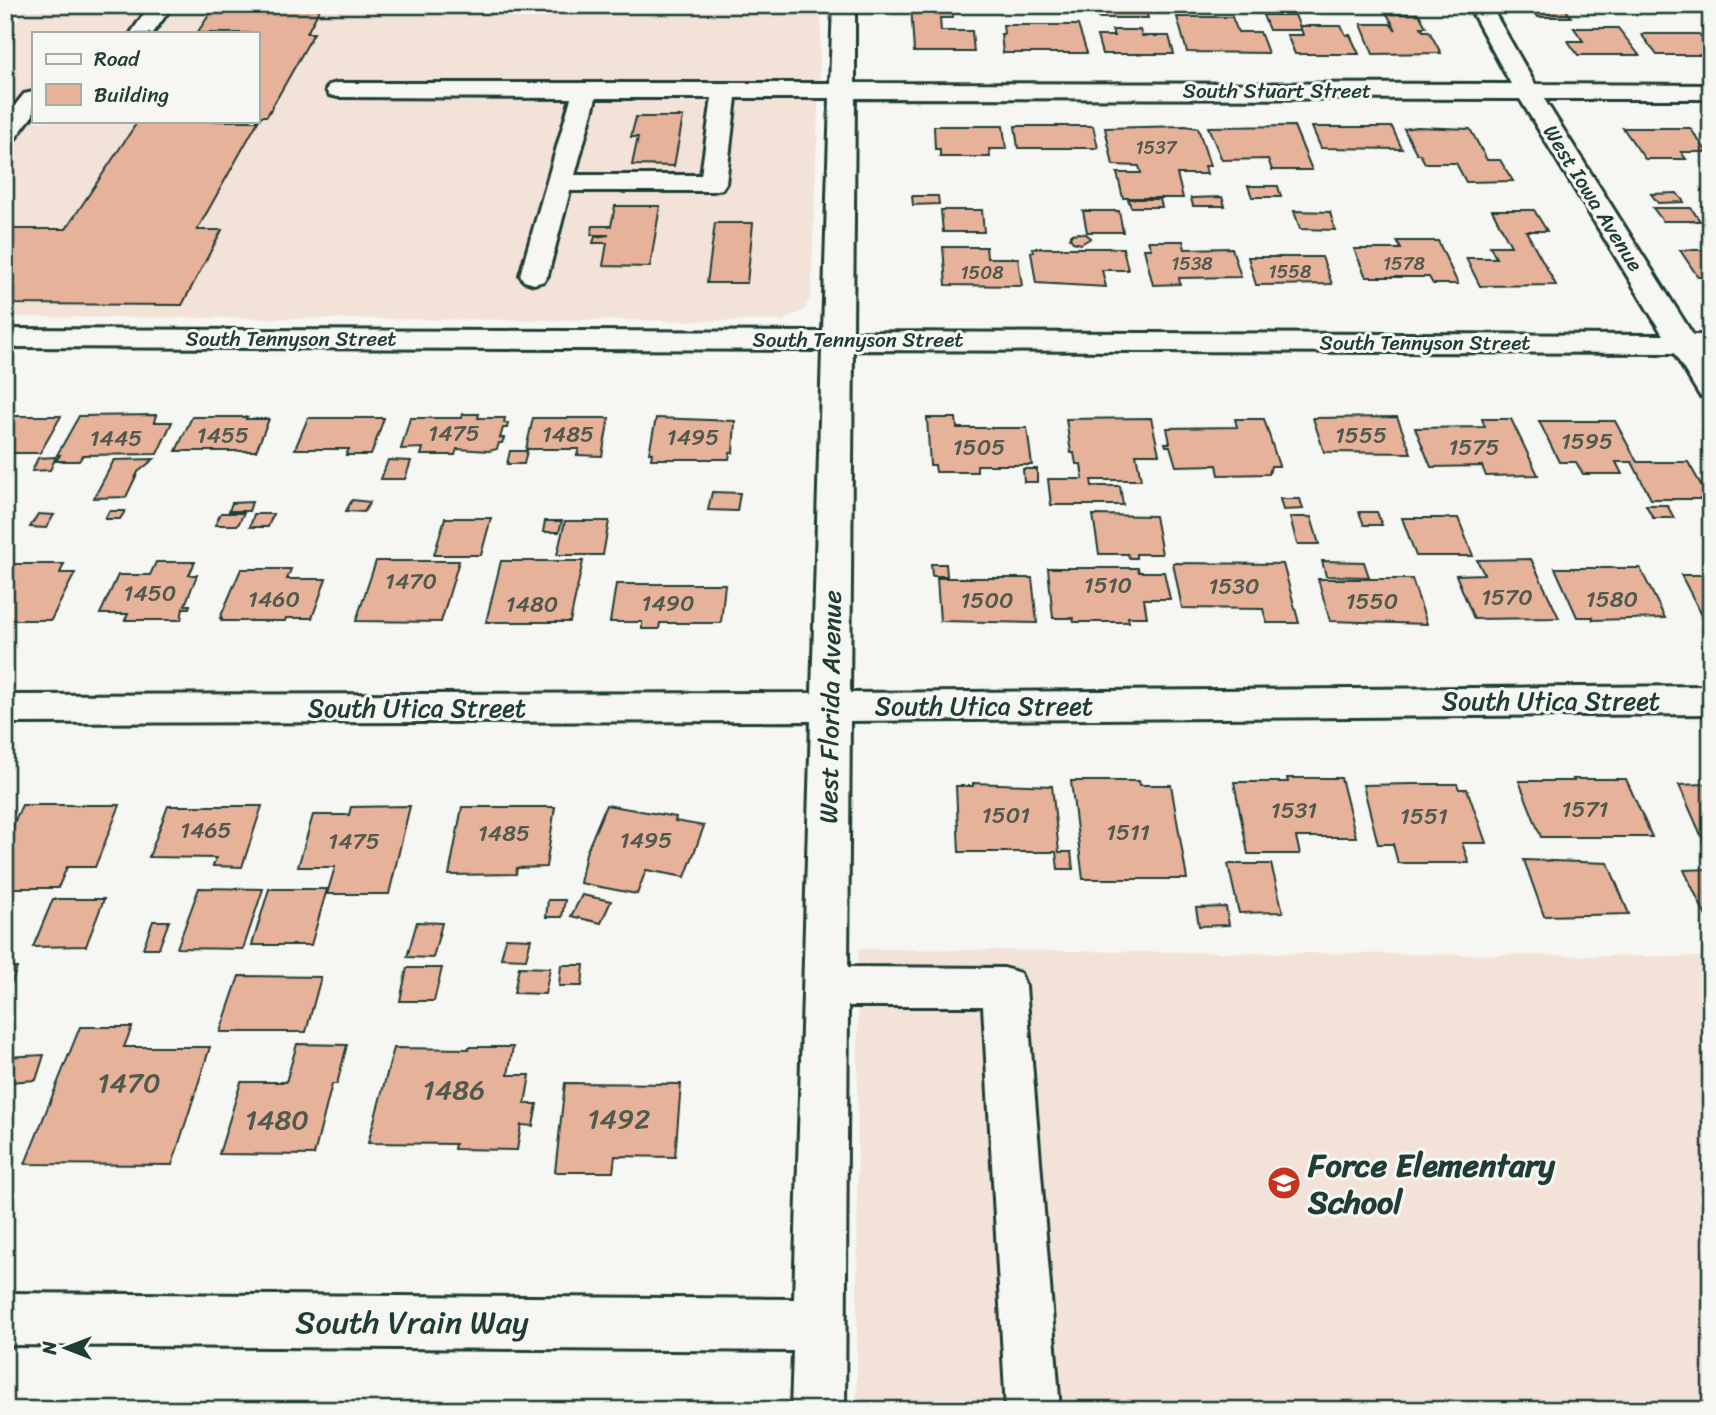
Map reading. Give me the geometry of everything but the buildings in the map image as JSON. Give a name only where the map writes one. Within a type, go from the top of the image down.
[{"type":"street","points":[[143,32],[162,5]]},
{"type":"street","name":"West Florida Avenue","points":[[818,1410],[844,5]]},
{"type":"street","name":"West Iowa Avenue","points":[[1479,5],[1527,91],[1698,344],[1711,388]]},
{"type":"street","name":"South Stuart Street","points":[[338,90],[1711,92]]},
{"type":"street","points":[[534,275],[586,90]]},
{"type":"street","points":[[559,183],[713,183],[725,90]]},
{"type":"street","points":[[5,135],[32,100]]},
{"type":"street","name":"South Tennyson Street","points":[[5,338],[1698,344]]},
{"type":"street","name":"South Utica Street","points":[[5,709],[831,707],[1711,700]]},
{"type":"street","points":[[825,986],[1004,987],[1033,1410]]},
{"type":"street","name":"South Vrain Way","points":[[5,1319],[819,1325]]},
{"type":"shaded area","points":[[27,5],[822,5],[811,295],[804,310],[782,321],[5,317],[5,40]]},
{"type":"shaded area","name":"Force Elementary School","points":[[858,949],[1711,957],[1711,1410],[857,1410]]},
{"type":"place","name":"Force Elementary School","points":[[1284,1183]]}]
